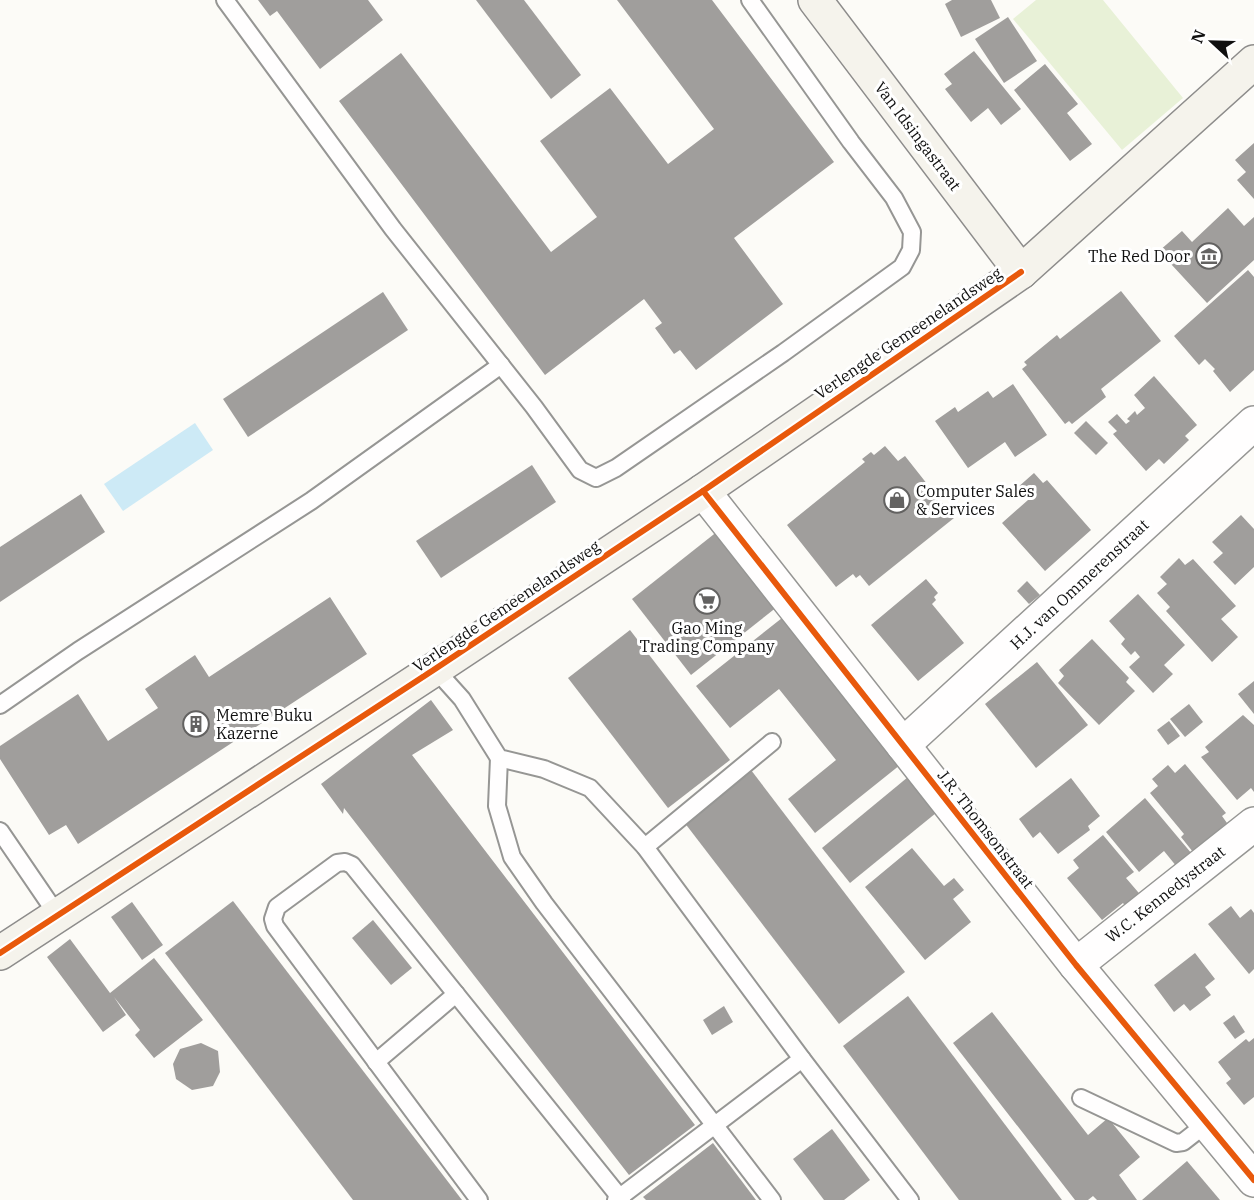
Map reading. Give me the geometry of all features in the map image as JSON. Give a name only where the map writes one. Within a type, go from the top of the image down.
[{"type":"street","name":"Van Idsingastraat","points":[[815,0],[1021,272]]},
{"type":"street","name":"Verlengde Gemeenelandsweg","points":[[0,953],[703,491],[1021,272],[1254,62]]},
{"type":"street","name":"H.J. van Ommerenstraat","points":[[903,745],[1254,423]]},
{"type":"street","name":"J.R. Thomsonstraat","points":[[703,491],[1076,965],[1206,1124],[1248,1158]]},
{"type":"street","name":"W.C. Kennedystraat","points":[[1076,965],[1254,824]]},
{"type":"lane","points":[[225,0],[393,229],[501,365],[580,470],[596,478],[616,468],[783,353],[902,267],[911,250],[912,232],[894,198],[832,116],[750,0]]},
{"type":"lane","points":[[0,705],[78,651],[311,501],[501,365]]},
{"type":"lane","points":[[435,669],[462,699],[499,758],[497,806],[512,857],[544,903],[772,1200]]},
{"type":"lane","points":[[645,846],[772,742]]},
{"type":"lane","points":[[499,758],[544,770],[590,788],[645,846],[802,1059],[910,1200]]},
{"type":"lane","points":[[0,831],[58,916]]},
{"type":"lane","points":[[479,1200],[275,926],[274,913],[282,902],[337,863],[349,863],[619,1199],[802,1059]]},
{"type":"lane","points":[[376,1062],[456,994]]},
{"type":"lane","points":[[1081,1098],[1176,1143],[1183,1142],[1206,1124]]},
{"type":"green space","points":[[1036,0],[1103,0],[1183,98],[1122,150],[1013,19]]},
{"type":"water","points":[[195,423],[213,450],[123,511],[104,484]]},
{"type":"building","points":[[258,0],[368,0],[383,20],[320,69],[277,11],[270,16]]},
{"type":"building","points":[[476,0],[524,0],[581,75],[551,99]]},
{"type":"building","points":[[617,0],[712,0],[834,162],[734,238],[783,304],[696,370],[680,350],[674,354],[655,328],[662,323],[644,299],[545,375],[339,101],[401,53],[551,252],[597,217],[540,141],[610,88],[668,164],[714,129]]},
{"type":"building","points":[[952,0],[991,0],[1000,18],[961,37],[945,4]]},
{"type":"building","points":[[1008,17],[1037,61],[1004,83],[975,39]]},
{"type":"building","points":[[974,51],[1021,109],[1001,125],[988,108],[971,122],[945,89],[952,84],[944,74]]},
{"type":"building","points":[[1045,64],[1078,104],[1067,113],[1092,144],[1070,161],[1014,90]]},
{"type":"building","points":[[1254,143],[1254,199],[1237,180],[1246,172],[1235,160]]},
{"type":"building","name":"The Red Door","points":[[1228,208],[1244,226],[1254,217],[1254,260],[1207,303],[1159,251],[1182,231],[1192,242]]},
{"type":"building","points":[[1248,270],[1254,277],[1254,370],[1230,392],[1213,371],[1215,369],[1205,359],[1199,365],[1174,336]]},
{"type":"building","points":[[1121,291],[1161,341],[1101,389],[1106,397],[1072,424],[1069,421],[1065,424],[1022,369],[1027,365],[1024,362],[1057,335],[1060,339]]},
{"type":"building","points":[[383,292],[408,330],[248,437],[223,399]]},
{"type":"building","points":[[1154,376],[1197,425],[1185,436],[1189,440],[1164,464],[1159,459],[1146,471],[1113,434],[1117,431],[1108,422],[1117,414],[1126,424],[1130,421],[1127,419],[1135,411],[1137,415],[1145,408],[1134,395]]},
{"type":"building","points":[[1013,384],[1047,435],[1015,457],[1005,442],[968,468],[935,421],[955,407],[958,412],[988,391],[993,398]]},
{"type":"building","points":[[1086,421],[1108,443],[1096,455],[1074,433]]},
{"type":"building","points":[[885,446],[898,461],[905,456],[954,518],[869,586],[860,575],[856,578],[853,574],[836,587],[787,525],[865,462],[862,459],[871,452],[874,455]]},
{"type":"building","points":[[532,465],[556,502],[441,578],[416,541]]},
{"type":"building","points":[[1034,473],[1043,483],[1047,480],[1091,530],[1045,571],[1002,523],[1028,500],[1017,488]]},
{"type":"building","points":[[81,494],[105,532],[0,602],[0,547]]},
{"type":"building","points":[[1241,515],[1254,529],[1254,567],[1235,585],[1213,562],[1223,553],[1212,542]]},
{"type":"building","name":"Gao Ming Trading Company","points":[[723,527],[782,603],[691,675],[632,599]]},
{"type":"building","points":[[1179,558],[1185,565],[1193,559],[1236,606],[1221,619],[1238,637],[1212,662],[1166,611],[1170,607],[1157,593],[1167,584],[1160,577]]},
{"type":"building","points":[[926,579],[938,593],[932,604],[964,643],[918,681],[871,625]]},
{"type":"building","points":[[1027,581],[1040,595],[1029,604],[1017,591]]},
{"type":"building","points":[[1138,594],[1185,645],[1164,665],[1173,674],[1153,693],[1129,667],[1140,657],[1135,651],[1131,655],[1121,644],[1125,639],[1109,621]]},
{"type":"building","name":"Memre Buku Kazerne","points":[[330,597],[367,654],[78,844],[66,825],[49,835],[0,759],[0,746],[78,694],[108,741],[158,708],[145,689],[195,655],[209,677]]},
{"type":"building","points":[[782,618],[900,765],[815,833],[788,799],[836,760],[779,689],[730,728],[696,686]]},
{"type":"building","points":[[630,630],[730,760],[668,808],[568,678]]},
{"type":"building","points":[[1092,639],[1129,678],[1126,682],[1135,691],[1099,725],[1058,683],[1064,676],[1059,670]]},
{"type":"building","points":[[1037,662],[1088,725],[1036,768],[985,704]]},
{"type":"building","points":[[1254,681],[1254,714],[1238,694]]},
{"type":"building","points":[[431,700],[453,730],[412,755],[695,1125],[629,1175],[344,808],[343,814],[321,784]]},
{"type":"building","points":[[1189,704],[1203,722],[1185,737],[1170,719]]},
{"type":"building","points":[[1243,715],[1254,725],[1254,792],[1251,788],[1237,800],[1201,757],[1209,752],[1205,747]]},
{"type":"building","points":[[1169,721],[1180,736],[1168,745],[1157,730]]},
{"type":"building","points":[[1185,764],[1226,813],[1222,816],[1227,823],[1193,852],[1181,837],[1184,834],[1150,793],[1158,786],[1152,779],[1168,765],[1175,773]]},
{"type":"building","points":[[751,770],[905,972],[839,1024],[684,822]]},
{"type":"building","points":[[908,777],[936,813],[850,883],[822,848]]},
{"type":"building","points":[[1071,778],[1100,816],[1088,826],[1090,830],[1058,854],[1040,832],[1033,838],[1019,819]]},
{"type":"building","points":[[1145,798],[1192,854],[1177,867],[1164,851],[1139,872],[1106,832]]},
{"type":"building","points":[[1103,835],[1134,872],[1126,878],[1144,899],[1129,911],[1123,903],[1102,920],[1067,878],[1079,868],[1073,860]]},
{"type":"building","points":[[912,848],[944,886],[954,878],[964,890],[953,899],[971,922],[925,960],[865,887]]},
{"type":"building","points":[[233,901],[462,1200],[353,1200],[165,953]]},
{"type":"building","points":[[132,902],[163,945],[142,960],[111,917]]},
{"type":"building","points":[[1231,906],[1240,918],[1251,909],[1254,913],[1254,969],[1249,974],[1208,924]]},
{"type":"building","points":[[373,920],[412,968],[391,985],[352,938]]},
{"type":"building","points":[[70,939],[110,993],[154,958],[203,1020],[154,1058],[135,1035],[140,1030],[114,997],[126,1015],[103,1032],[47,957]]},
{"type":"building","points":[[1195,953],[1215,979],[1205,987],[1211,995],[1190,1011],[1184,1004],[1174,1012],[1154,985]]},
{"type":"building","points":[[908,996],[1062,1200],[959,1200],[843,1046]]},
{"type":"building","points":[[724,1006],[733,1022],[712,1035],[703,1020]]},
{"type":"building","points":[[992,1012],[1088,1135],[1108,1118],[1140,1157],[1119,1175],[1137,1200],[1097,1200],[1093,1196],[1088,1200],[1075,1200],[953,1043]]},
{"type":"building","points":[[1234,1015],[1245,1032],[1235,1039],[1223,1023]]},
{"type":"building","points":[[1254,1038],[1254,1097],[1244,1105],[1226,1083],[1231,1079],[1218,1062],[1246,1039],[1249,1042]]},
{"type":"building","points":[[201,1043],[218,1051],[220,1072],[213,1086],[192,1090],[176,1079],[173,1064],[180,1049]]},
{"type":"building","points":[[832,1129],[870,1180],[844,1200],[824,1200],[793,1159]]},
{"type":"building","points":[[713,1143],[756,1200],[646,1200],[643,1197]]},
{"type":"building","points":[[1187,1161],[1220,1200],[1142,1200]]},
{"type":"cycle path","points":[[0,953],[703,491],[1021,272]]},
{"type":"cycle path","points":[[703,491],[1076,965],[1254,1180]]},
{"type":"place","name":"The Red Door","points":[[1209,256]]},
{"type":"place","name":"Computer Sales & Services","points":[[897,500]]},
{"type":"place","name":"Gao Ming Trading Company","points":[[707,601]]},
{"type":"place","name":"Memre Buku Kazerne","points":[[196,724]]}]
